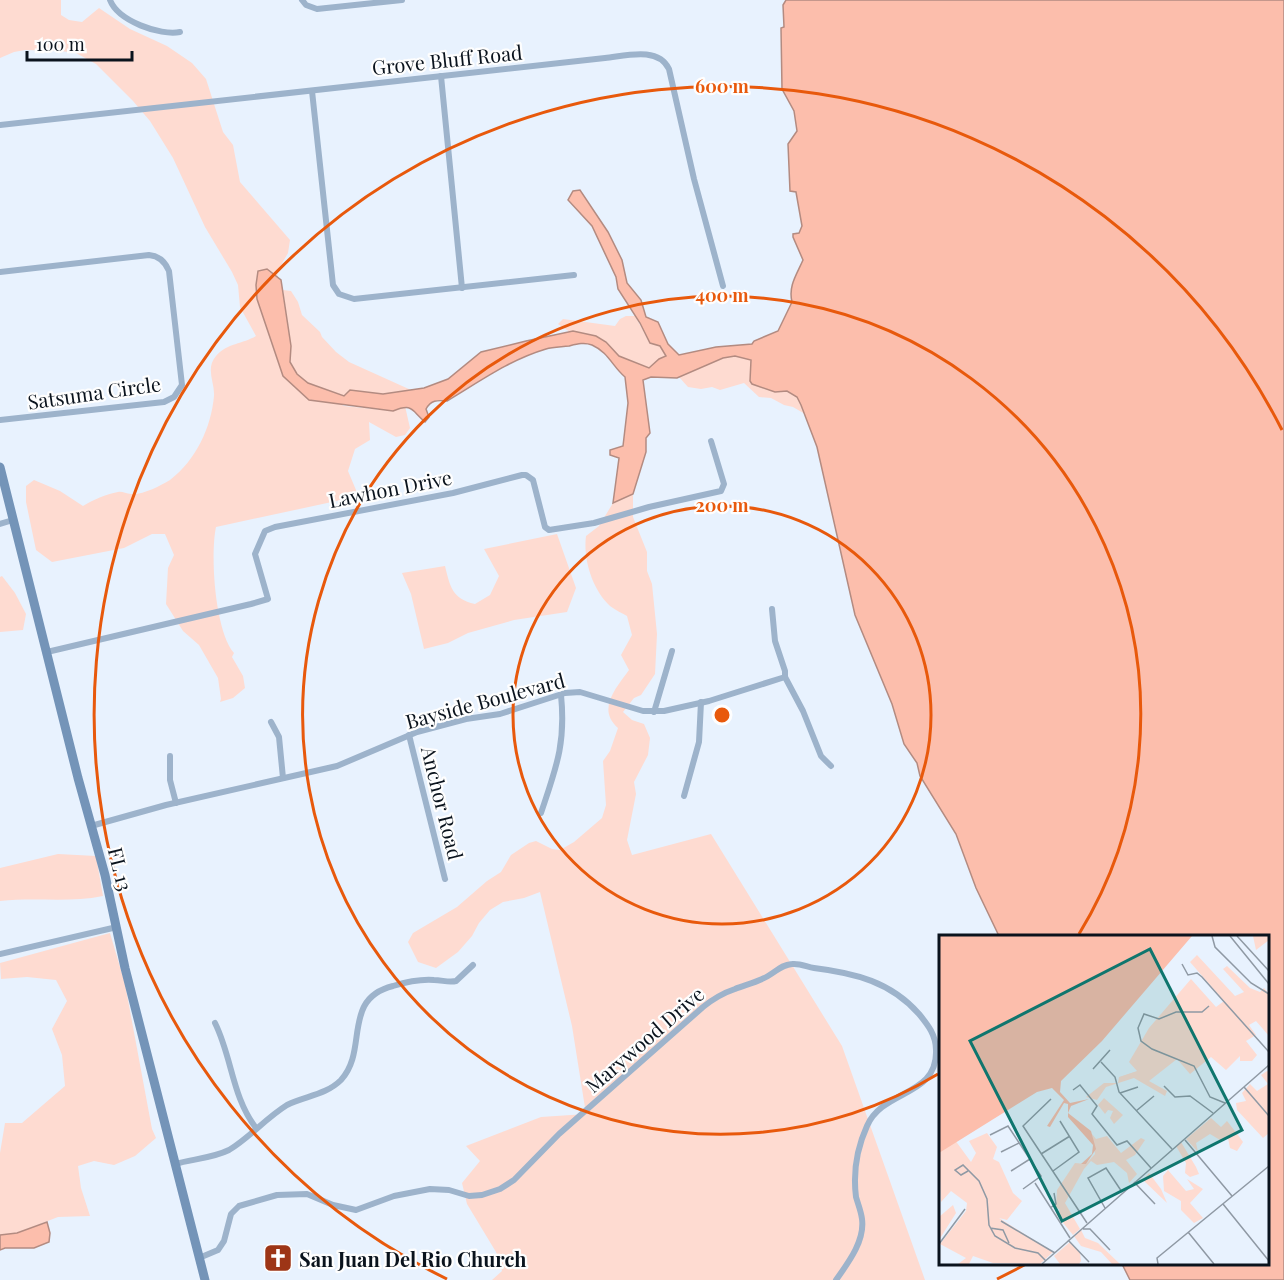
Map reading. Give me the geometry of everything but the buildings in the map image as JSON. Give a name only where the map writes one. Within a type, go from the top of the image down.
[{"type":"main road","name":"FL 13","points":[[0,467],[205,1280]]},
{"type":"street","points":[[110,0],[117,11],[136,23],[165,33],[180,32]]},
{"type":"street","points":[[302,0],[306,5],[317,9],[402,0]]},
{"type":"street","name":"Grove Bluff Road","points":[[0,125],[616,57],[652,55],[663,60],[669,69],[694,179],[723,286]]},
{"type":"street","points":[[441,76],[462,288]]},
{"type":"street","points":[[312,91],[333,285],[339,294],[354,299],[574,275]]},
{"type":"street","name":"Satsuma Circle","points":[[0,272],[149,255],[159,258],[169,271],[182,385],[174,398],[164,402],[0,420]]},
{"type":"street","name":"Lawhon Drive","points":[[47,652],[268,598],[255,554],[266,531],[275,527],[453,494],[522,475],[533,480],[545,527],[549,530],[594,523],[650,507],[721,491],[724,484],[711,441]]},
{"type":"street","points":[[0,525],[14,520]]},
{"type":"street","points":[[772,609],[775,641],[781,665],[785,670],[784,677],[803,711],[821,756],[831,766]]},
{"type":"street","points":[[654,712],[672,651]]},
{"type":"street","name":"Bayside Boulevard","points":[[92,826],[176,803],[336,766],[441,724],[500,714],[561,695],[580,692],[636,709],[654,712],[701,702],[784,677]]},
{"type":"street","points":[[541,813],[562,743],[561,695]]},
{"type":"street","points":[[684,796],[699,742],[701,702]]},
{"type":"street","points":[[271,722],[279,737],[284,778]]},
{"type":"street","name":"Anchor Road","points":[[409,735],[445,879]]},
{"type":"street","points":[[170,756],[170,780],[176,803]]},
{"type":"street","points":[[0,954],[117,927]]},
{"type":"street","name":"Marywood Drive","points":[[199,1258],[218,1250],[224,1240],[231,1214],[239,1206],[277,1195],[307,1194],[333,1205],[356,1210],[394,1196],[430,1189],[449,1190],[469,1196],[488,1194],[500,1189],[514,1180],[559,1134],[703,1006],[724,993],[769,975],[779,967],[798,964],[842,972],[873,980],[884,986],[905,1000],[927,1025],[934,1036],[936,1048],[933,1067],[923,1083],[913,1091],[887,1102],[877,1110],[867,1126],[855,1171],[856,1196],[862,1219],[861,1232],[852,1256],[836,1280]]},
{"type":"street","points":[[175,1164],[226,1151],[289,1105],[325,1091],[339,1082],[346,1074],[354,1057],[361,1010],[378,993],[394,986],[429,980],[456,981],[473,965]]},
{"type":"street","points":[[215,1023],[228,1056],[241,1103],[256,1128]]},
{"type":"shaded area","points":[[0,0],[61,0],[61,15],[69,20],[82,22],[99,8],[130,29],[167,46],[192,63],[206,79],[223,132],[233,145],[240,182],[290,240],[288,253],[277,272],[278,278],[267,270],[257,299],[283,376],[344,406],[393,411],[405,406],[410,428],[405,435],[396,437],[369,422],[370,440],[355,449],[348,471],[356,490],[355,497],[216,527],[214,574],[218,611],[222,628],[234,653],[232,657],[243,676],[245,688],[233,698],[220,702],[218,678],[199,645],[183,631],[166,604],[168,568],[174,555],[165,534],[152,534],[124,548],[52,562],[36,550],[26,502],[26,486],[34,480],[60,491],[83,506],[113,493],[146,492],[170,480],[195,453],[210,420],[214,396],[211,371],[213,361],[220,352],[230,346],[256,336],[240,307],[238,285],[232,272],[205,227],[173,158],[150,121],[96,64],[76,53],[25,50],[0,58]]},
{"type":"shaded area","points":[[786,0],[1284,0],[1284,1280],[1130,1280],[1122,1265],[1269,1265],[1269,935],[999,935],[976,888],[956,834],[920,776],[917,763],[904,744],[892,704],[855,615],[817,447],[797,397],[787,391],[775,392],[752,384],[750,381],[751,360],[735,356],[723,358],[677,378],[651,377],[643,380],[650,433],[646,438],[646,452],[633,494],[613,503],[619,458],[610,455],[610,450],[623,446],[628,403],[625,377],[598,348],[592,345],[549,348],[519,359],[447,401],[432,402],[426,409],[429,417],[425,422],[408,408],[393,411],[309,400],[283,376],[257,299],[258,271],[267,269],[281,280],[291,346],[290,362],[297,374],[308,383],[344,396],[350,390],[383,394],[424,388],[448,379],[481,352],[573,331],[596,336],[606,342],[619,356],[649,368],[666,356],[660,346],[650,343],[618,289],[616,277],[592,226],[568,200],[573,191],[580,190],[608,232],[622,260],[627,283],[641,300],[646,317],[658,322],[668,344],[679,355],[716,347],[752,344],[778,331],[792,302],[792,285],[803,260],[793,237],[793,234],[799,233],[802,226],[796,192],[790,191],[788,144],[797,131],[794,111],[782,89],[783,5]]},
{"type":"shaded area","points":[[283,290],[291,291],[302,315],[336,352],[349,362],[411,390],[383,394],[350,390],[345,396],[308,383],[297,374],[290,362],[291,346]]},
{"type":"shaded area","points":[[635,316],[650,343],[660,346],[666,356],[659,359],[649,369],[618,356],[606,342],[596,336],[570,332],[558,324],[563,319],[615,326],[620,319]]},
{"type":"shaded area","points":[[735,356],[751,360],[750,381],[775,392],[787,391],[797,397],[805,414],[771,398],[759,397],[744,383],[720,390],[712,387],[701,389],[688,387],[679,377],[723,358]]},
{"type":"shaded area","points":[[633,494],[633,517],[647,552],[647,571],[652,584],[657,634],[655,674],[641,695],[634,698],[623,712],[632,720],[644,724],[650,738],[648,755],[634,782],[636,794],[627,840],[632,855],[711,834],[842,1046],[925,1280],[492,1280],[502,1271],[496,1252],[467,1204],[462,1183],[480,1161],[466,1146],[541,1117],[586,1114],[572,1026],[540,892],[503,902],[490,910],[458,952],[436,968],[418,962],[408,942],[413,933],[457,907],[501,872],[511,855],[529,843],[536,841],[552,849],[560,850],[574,842],[602,818],[606,805],[603,761],[610,751],[618,728],[612,721],[609,706],[614,691],[629,670],[621,655],[632,635],[627,616],[610,606],[598,591],[590,573],[585,545],[586,536],[599,526],[613,503]]},
{"type":"shaded area","points":[[557,534],[576,588],[567,612],[514,620],[424,649],[411,594],[402,573],[445,566],[453,591],[461,599],[475,604],[490,595],[499,576],[484,549]]},
{"type":"shaded area","points":[[2,576],[15,593],[26,614],[23,630],[0,632],[0,577]]},
{"type":"shaded area","points":[[58,854],[96,856],[103,896],[0,901],[0,868]]},
{"type":"shaded area","points":[[110,933],[125,984],[152,1129],[156,1138],[135,1156],[114,1165],[94,1161],[78,1166],[81,1188],[90,1216],[58,1217],[17,1233],[0,1235],[0,1153],[5,1123],[22,1123],[65,1086],[62,1055],[52,1029],[67,1001],[56,980],[27,977],[1,979],[0,963]]},
{"type":"shaded area","points":[[47,1222],[50,1233],[49,1242],[34,1248],[0,1250],[0,1235],[17,1233]]},
{"type":"place","name":"San Juan Del Rio Church","points":[[278,1258]]}]
